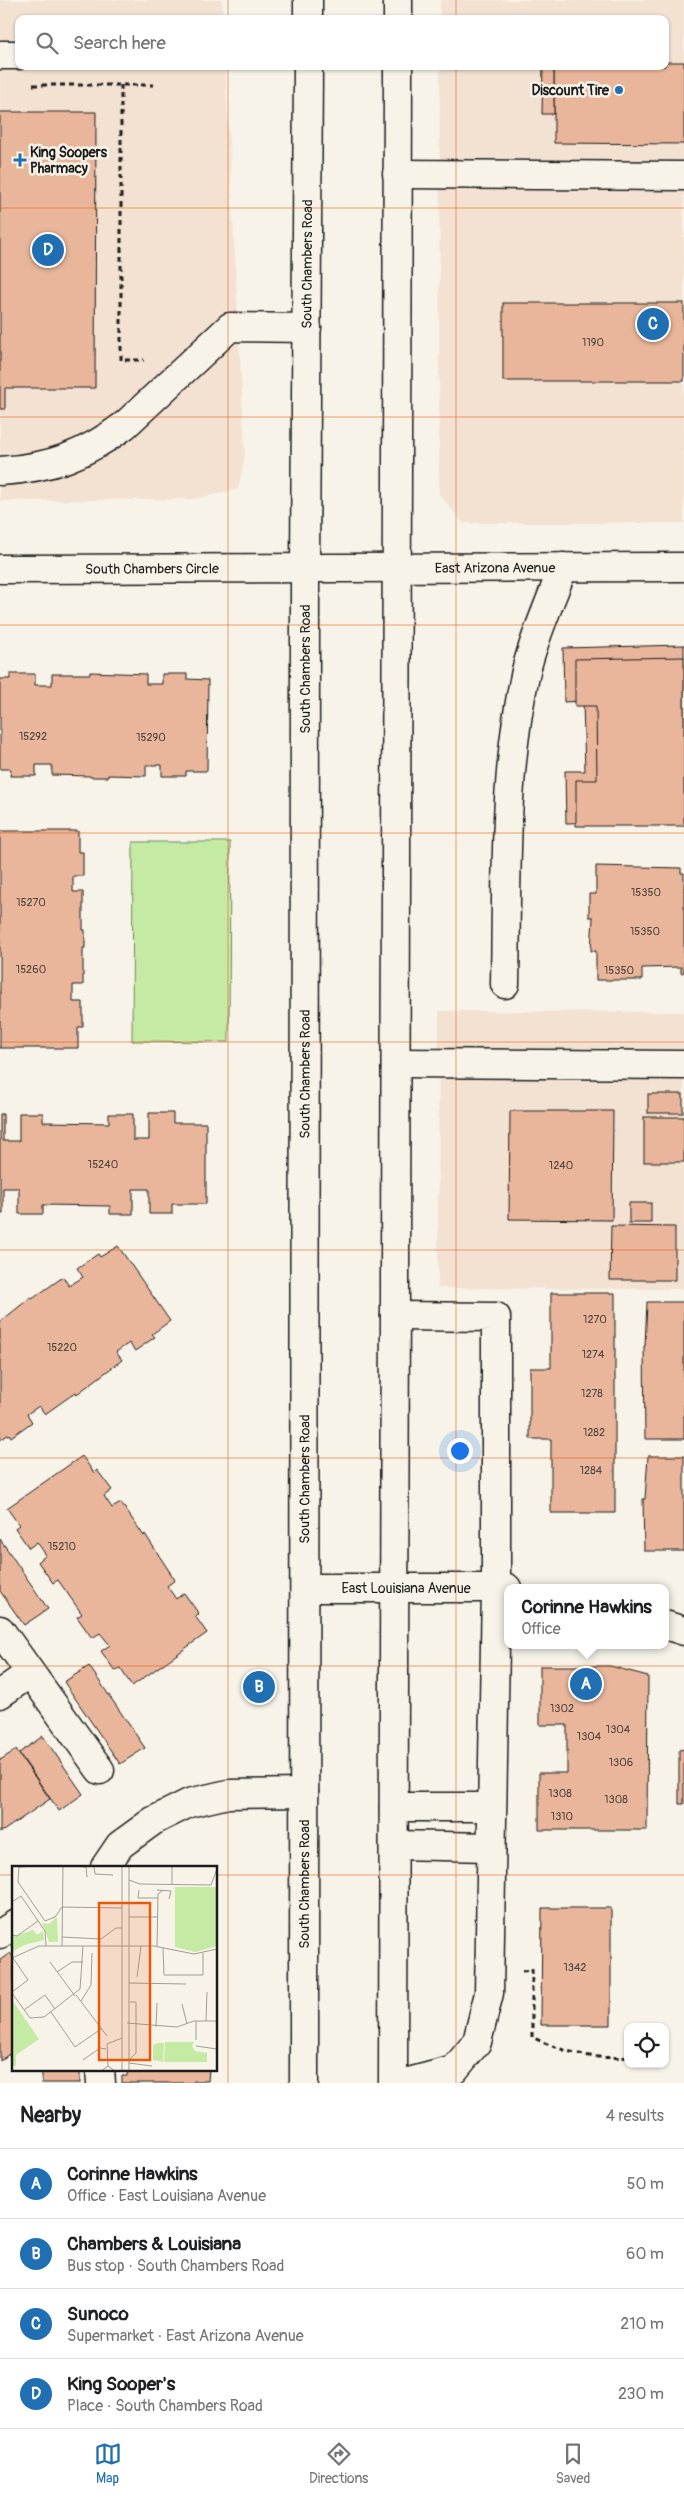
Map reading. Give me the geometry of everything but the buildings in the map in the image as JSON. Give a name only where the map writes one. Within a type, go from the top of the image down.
[{"type":"main road","points":[[308,0],[308,15]]},
{"type":"main road","points":[[398,0],[398,15]]},
{"type":"main road","points":[[0,55],[15,55]]},
{"type":"main road","name":"South Chambers Road","points":[[304,2083],[305,567],[308,70]]},
{"type":"main road","points":[[394,2083],[398,70]]},
{"type":"main road","points":[[397,174],[684,176]]},
{"type":"main road","points":[[0,471],[25,469],[60,462],[73,457],[110,436],[125,425],[230,327],[307,328]]},
{"type":"main road","name":"East Arizona Avenue","points":[[305,567],[684,567]]},
{"type":"main road","name":"South Chambers Circle","points":[[0,569],[305,567]]},
{"type":"main road","points":[[505,984],[508,808],[515,731],[526,669],[562,567]]},
{"type":"main road","points":[[396,1064],[684,1065]]},
{"type":"main road","points":[[395,1316],[496,1318],[502,1588],[490,1807],[488,1993],[477,2042],[458,2076],[405,2083]]},
{"type":"main road","name":"East Louisiana Avenue","points":[[305,1588],[502,1588]]},
{"type":"main road","points":[[669,1626],[684,1631]]},
{"type":"main road","points":[[0,1630],[100,1770]]},
{"type":"main road","points":[[0,1694],[30,1673]]},
{"type":"main road","points":[[106,1866],[120,1845],[153,1821],[189,1803],[228,1794],[304,1793]]},
{"type":"main road","points":[[394,1807],[490,1807]]},
{"type":"main road","points":[[394,1845],[490,1847]]},
{"type":"main road","points":[[0,1934],[12,1926]]},
{"type":"main road","points":[[100,2070],[101,2083]]},
{"type":"path","points":[[121,84],[121,360],[153,360]]},
{"type":"path","points":[[28,85],[154,84]]},
{"type":"path","points":[[517,1971],[532,1970],[532,2037],[567,2053],[624,2057]]},
{"type":"shaded area","points":[[0,0],[222,0],[223,15],[15,15],[15,70],[225,70],[245,455],[238,489],[194,499],[0,501]]},
{"type":"shaded area","points":[[440,0],[684,0],[684,523],[463,523],[439,494],[440,70],[669,70],[669,15],[440,15]]},
{"type":"shaded area","points":[[439,1011],[684,1012],[684,1289],[438,1288]]},
{"type":"green space","points":[[133,842],[230,842],[229,1042],[132,1041]]},
{"type":"place","name":"Discount Tire","points":[[619,90]]},
{"type":"place","name":"King Soopers Pharmacy","points":[[20,160]]},
{"type":"place","name":"King Sooper's","points":[[48,250]]},
{"type":"place","name":"Sunoco","points":[[653,324]]},
{"type":"place","name":"Corinne Hawkins","points":[[586,1684]]},
{"type":"place","name":"Chambers & Louisiana","points":[[259,1687]]}]
